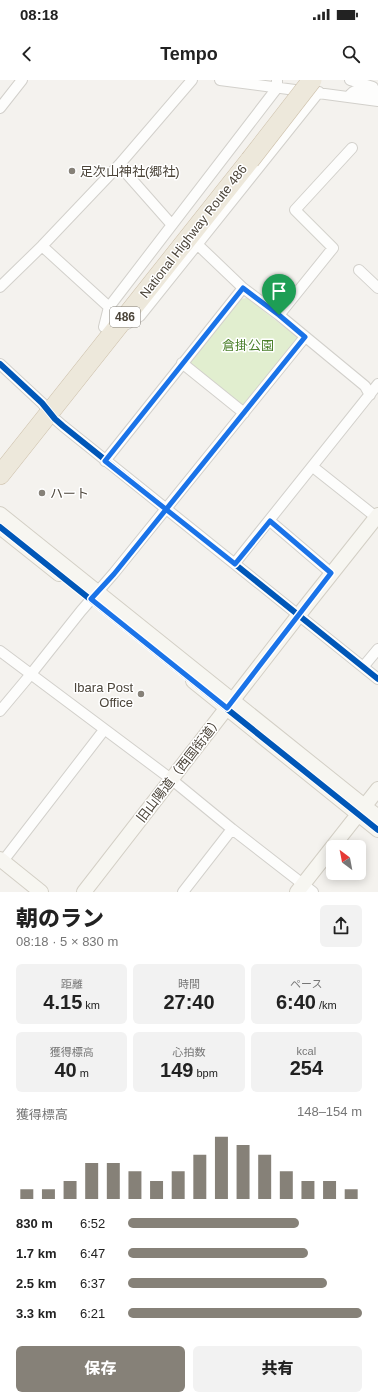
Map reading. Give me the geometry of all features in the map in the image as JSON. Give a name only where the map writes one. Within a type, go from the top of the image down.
[{"type":"highway","name":"National Highway Route 486","points":[[0,475],[46,408],[246,156],[301,80]]},
{"type":"highway","name":"National Highway Route 486","points":[[246,156],[316,86]]},
{"type":"highway","name":"National Highway Route 486","points":[[0,455],[46,408]]},
{"type":"street","points":[[0,108],[22,80]]},
{"type":"street","points":[[0,287],[42,246],[119,165],[192,80]]},
{"type":"street","points":[[220,80],[316,86],[349,97],[378,101]]},
{"type":"street","points":[[350,80],[378,88]]},
{"type":"street","points":[[277,84],[109,307],[108,330],[140,316],[197,244],[316,86]]},
{"type":"street","points":[[349,97],[351,92],[355,90],[378,91]]},
{"type":"street","points":[[279,315],[333,248],[295,210],[352,148]]},
{"type":"street","points":[[119,165],[172,225]]},
{"type":"street","points":[[197,244],[243,288],[279,315],[365,386],[370,395]]},
{"type":"street","points":[[42,246],[109,307]]},
{"type":"street","points":[[359,270],[378,288]]},
{"type":"street","points":[[105,461],[243,288]]},
{"type":"street","points":[[0,711],[167,509],[305,337]]},
{"type":"street","points":[[182,363],[244,413]]},
{"type":"street","points":[[0,364],[63,426],[378,680]]},
{"type":"street","points":[[235,564],[378,384]]},
{"type":"street","points":[[314,466],[377,516]]},
{"type":"street","points":[[0,514],[94,596]]},
{"type":"street","name":"旧山陽道（西国街道）","points":[[84,892],[331,573],[377,516]]},
{"type":"street","points":[[270,521],[331,573]]},
{"type":"street","points":[[0,527],[94,596],[230,704],[362,810],[378,830]]},
{"type":"street","points":[[363,667],[378,649]]},
{"type":"street","points":[[0,651],[171,780],[304,889],[378,789]]},
{"type":"street","points":[[41,892],[1,860],[104,730]]},
{"type":"street","points":[[362,810],[378,817]]},
{"type":"street","points":[[183,892],[232,830]]},
{"type":"green space","name":"倉掛公園","points":[[247,298],[297,337],[297,340],[244,405],[241,405],[188,363],[240,299]]},
{"type":"cycle path","points":[[0,364],[42,403],[63,426],[378,679]]},
{"type":"cycle path","points":[[0,527],[378,830]]},
{"type":"place","name":"足次山神社(郷社)","points":[[72,171]]},
{"type":"place","name":"ハート","points":[[42,493]]},
{"type":"place","name":"Ibara Post Office","points":[[141,694]]},
{"type":"route","points":[[279,315],[243,288],[105,461],[167,509],[235,564],[270,521],[331,573],[227,708],[91,599],[114,574],[131,552],[167,509],[305,337],[279,315]]}]
